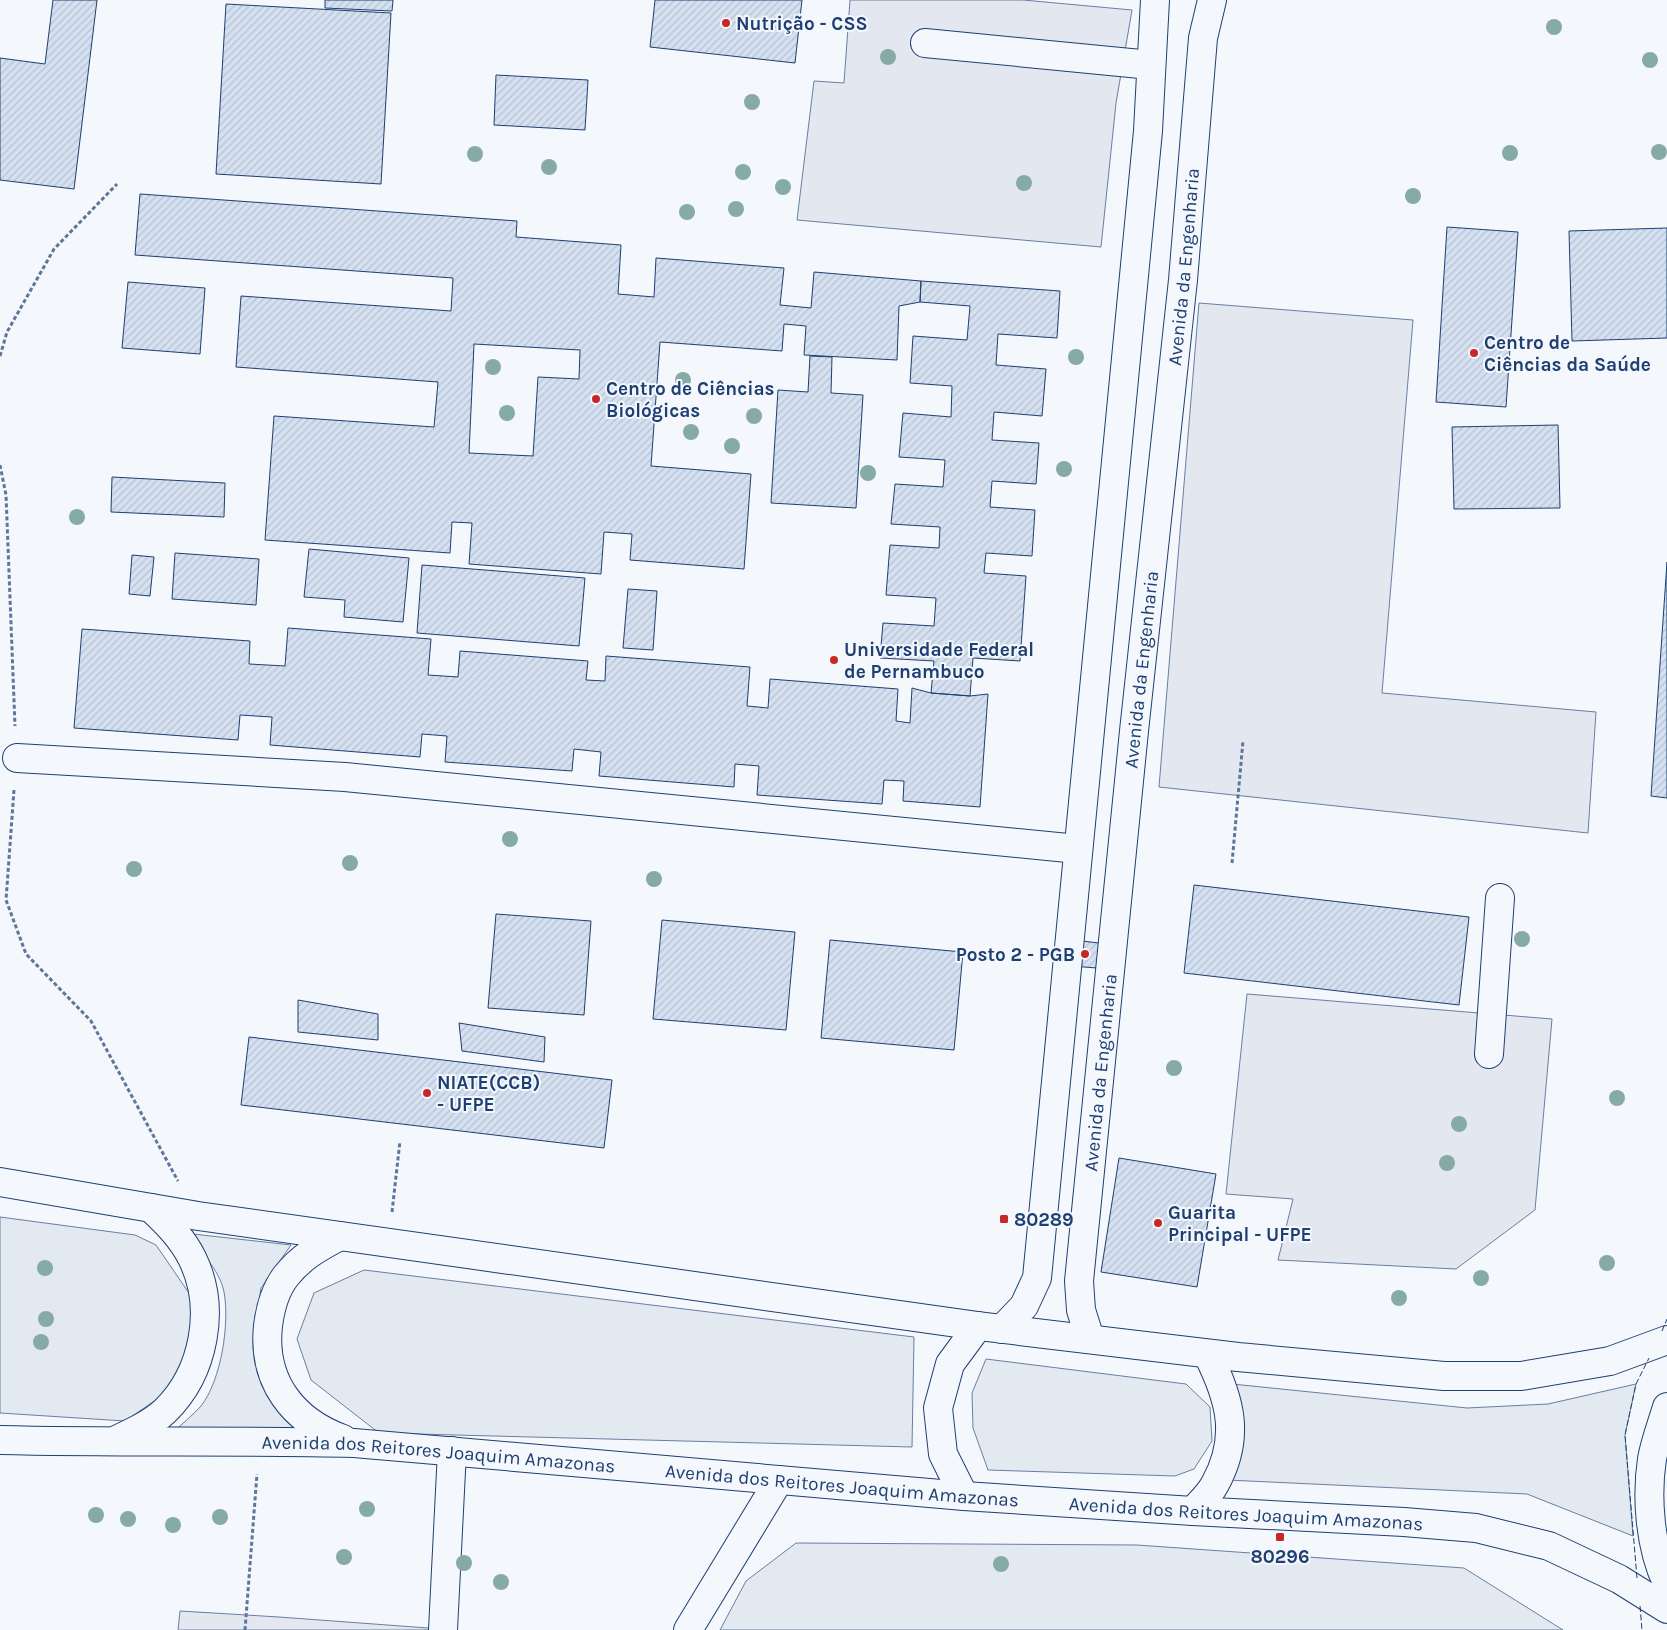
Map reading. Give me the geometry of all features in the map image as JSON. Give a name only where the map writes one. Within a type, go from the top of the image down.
[{"type":"street","points":[[964,1496],[943,1454],[938,1408],[950,1364],[990,1327],[1024,1306],[1037,1278],[1148,131],[1155,0]]},
{"type":"street","name":"Avenida da Engenharia","points":[[1090,1339],[1081,1310],[1079,1281],[1134,732],[1182,289],[1203,38],[1212,0]]},
{"type":"street","points":[[926,43],[1151,65]]},
{"type":"street","points":[[17,758],[345,777],[1078,849]]},
{"type":"street","points":[[1489,1054],[1500,898]]},
{"type":"street","points":[[0,1182],[198,1216],[990,1327],[1208,1355],[1444,1376],[1521,1376],[1610,1361],[1667,1340]]},
{"type":"street","points":[[107,1443],[138,1430],[165,1411],[185,1385],[200,1355],[205,1315],[203,1290],[193,1259],[175,1231],[151,1208]]},
{"type":"street","points":[[340,1236],[309,1252],[284,1278],[270,1310],[266,1344],[274,1379],[293,1408],[320,1431],[354,1443]]},
{"type":"street","points":[[1193,1511],[1215,1485],[1227,1454],[1231,1420],[1224,1387],[1208,1355]]},
{"type":"street","points":[[1667,1407],[1652,1459],[1650,1515],[1661,1570],[1667,1583]]},
{"type":"street","name":"Avenida dos Reitores Joaquim Amazonas","points":[[0,1440],[107,1443],[259,1440],[354,1443],[452,1450],[964,1496],[1476,1528],[1549,1546],[1619,1579],[1667,1609]]},
{"type":"street","points":[[443,1630],[452,1450]]},
{"type":"street","points":[[688,1630],[779,1480]]},
{"type":"path","points":[[0,356],[7,332],[54,249],[117,184]]},
{"type":"path","points":[[0,465],[6,495],[17,758],[6,900],[26,954],[91,1020],[198,1216]]},
{"type":"path","points":[[1232,863],[1243,742]]},
{"type":"path","points":[[389,1242],[400,1141]]},
{"type":"path","points":[[246,1630],[259,1440]]},
{"type":"shaded area","points":[[850,0],[1023,0],[1132,10],[1116,103],[1101,247],[797,220],[814,81],[844,83]]},
{"type":"shaded area","points":[[1199,303],[1413,320],[1382,693],[1596,712],[1588,833],[1159,787]]},
{"type":"shaded area","points":[[1247,994],[1552,1019],[1535,1210],[1456,1269],[1278,1260],[1293,1199],[1226,1194]]},
{"type":"shaded area","points":[[0,1217],[135,1235],[156,1245],[191,1296],[195,1343],[172,1389],[125,1421],[0,1413]]},
{"type":"shaded area","points":[[184,1233],[291,1245],[261,1288],[255,1327],[255,1359],[267,1382],[316,1438],[173,1432],[201,1406],[208,1395],[219,1367],[226,1319],[226,1305],[222,1284],[208,1260]]},
{"type":"shaded area","points":[[364,1270],[914,1337],[912,1447],[379,1433],[311,1380],[297,1339],[314,1293]]},
{"type":"shaded area","points":[[986,1359],[1186,1384],[1210,1407],[1212,1441],[1194,1469],[1175,1476],[988,1470],[973,1428],[972,1393]]},
{"type":"shaded area","points":[[1232,1384],[1467,1408],[1548,1404],[1636,1384],[1625,1435],[1633,1536],[1527,1494],[1227,1480]]},
{"type":"shaded area","points":[[796,1543],[1137,1545],[1464,1568],[1563,1630],[720,1630],[746,1581]]},
{"type":"shaded area","points":[[180,1611],[279,1617],[455,1630],[178,1630]]},
{"type":"building","points":[[53,0],[97,0],[74,189],[0,180],[0,58],[45,64]]},
{"type":"building","points":[[325,0],[393,0],[392,11],[325,8]]},
{"type":"building","name":"Nutrição - CSS","points":[[655,0],[802,0],[795,63],[650,47]]},
{"type":"building","points":[[226,4],[391,13],[381,184],[216,174]]},
{"type":"building","points":[[496,75],[588,80],[585,130],[494,125]]},
{"type":"building","name":"Centro de Ciências Biológicas","points":[[140,194],[517,221],[516,237],[621,245],[618,294],[654,297],[656,258],[784,268],[780,305],[811,308],[814,272],[921,281],[920,302],[899,306],[897,360],[804,355],[806,326],[784,324],[782,351],[660,342],[651,466],[751,474],[744,569],[630,560],[632,534],[604,532],[601,574],[469,564],[472,523],[452,522],[450,553],[265,540],[274,416],[434,427],[438,382],[236,367],[241,296],[451,311],[453,278],[135,255]],"holes":[[[474,344],[580,350],[579,379],[538,377],[533,456],[469,453]]]},
{"type":"building","name":"Centro de Ciências da Saúde","points":[[1447,227],[1518,232],[1506,407],[1436,402]]},
{"type":"building","points":[[1667,228],[1667,338],[1572,341],[1569,231]]},
{"type":"building","points":[[921,281],[1060,291],[1057,338],[998,334],[996,365],[1046,369],[1042,416],[994,412],[992,440],[1039,443],[1036,484],[992,481],[990,507],[1035,510],[1032,556],[986,553],[984,573],[1026,576],[1020,661],[973,658],[970,696],[931,693],[934,661],[880,658],[883,623],[934,626],[936,598],[886,595],[890,545],[939,548],[940,527],[891,524],[895,484],[943,487],[945,460],[899,457],[903,413],[951,417],[952,386],[910,383],[913,336],[967,340],[970,306],[920,302]]},
{"type":"building","points":[[128,282],[205,288],[200,354],[122,348]]},
{"type":"building","name":"Centro de Ciências Biológicas","points":[[810,356],[832,357],[831,393],[863,395],[856,508],[771,503],[778,390],[808,392]]},
{"type":"building","points":[[1558,425],[1560,508],[1454,509],[1452,427]]},
{"type":"building","points":[[112,477],[225,483],[224,517],[111,512]]},
{"type":"building","points":[[309,549],[409,558],[403,622],[344,617],[345,600],[304,597]]},
{"type":"building","points":[[175,553],[259,559],[256,605],[172,599]]},
{"type":"building","points":[[132,555],[154,557],[150,596],[129,594]]},
{"type":"building","points":[[1667,562],[1667,798],[1651,796]]},
{"type":"building","points":[[422,565],[585,578],[579,646],[417,633]]},
{"type":"building","points":[[628,589],[657,591],[653,650],[623,648]]},
{"type":"building","points":[[288,628],[431,639],[428,675],[458,677],[460,651],[588,661],[586,680],[605,681],[606,656],[750,667],[747,706],[768,708],[770,679],[898,689],[896,721],[910,723],[912,688],[931,693],[970,696],[988,694],[980,807],[903,801],[904,781],[884,780],[882,804],[757,795],[759,766],[735,764],[734,787],[599,776],[601,752],[574,749],[572,771],[445,762],[447,736],[422,734],[420,757],[270,745],[272,717],[240,715],[238,740],[74,728],[82,629],[250,641],[249,664],[285,666]]},
{"type":"building","points":[[1194,885],[1469,917],[1459,1005],[1184,973]]},
{"type":"building","points":[[496,914],[591,921],[584,1015],[488,1008]]},
{"type":"building","points":[[662,920],[795,932],[786,1030],[653,1019]]},
{"type":"building","points":[[830,940],[963,952],[954,1050],[821,1038]]},
{"type":"building","name":"Posto 2 - PGB","points":[[1073,940],[1099,943],[1097,968],[1071,966]]},
{"type":"building","points":[[298,1000],[378,1014],[378,1040],[298,1032]]},
{"type":"building","points":[[459,1023],[545,1037],[544,1062],[462,1051]]},
{"type":"building","name":"NIATE(CCB) - UFPE","points":[[249,1037],[612,1080],[604,1148],[241,1105]]},
{"type":"building","name":"Guarita Principal - UFPE","points":[[1119,1158],[1216,1174],[1197,1287],[1101,1272]]},
{"type":"fence","points":[[1662,1331],[1667,1319]]},
{"type":"fence","points":[[1637,1578],[1625,1435],[1636,1384],[1649,1358]]},
{"type":"fence","points":[[1640,1606],[1642,1630]]},
{"type":"place","name":"Nutrição - CSS","points":[[726,23]]},
{"type":"place","name":"Centro de Ciências da Saúde","points":[[1474,353]]},
{"type":"place","name":"Centro de Ciências Biológicas","points":[[596,399]]},
{"type":"place","name":"Universidade Federal de Pernambuco","points":[[834,660]]},
{"type":"place","name":"Posto 2 - PGB","points":[[1085,954]]},
{"type":"place","name":"NIATE(CCB) - UFPE","points":[[427,1093]]},
{"type":"place","name":"80289","points":[[1004,1219]]},
{"type":"place","name":"Guarita Principal - UFPE","points":[[1158,1223]]},
{"type":"place","name":"80296","points":[[1280,1537]]}]
